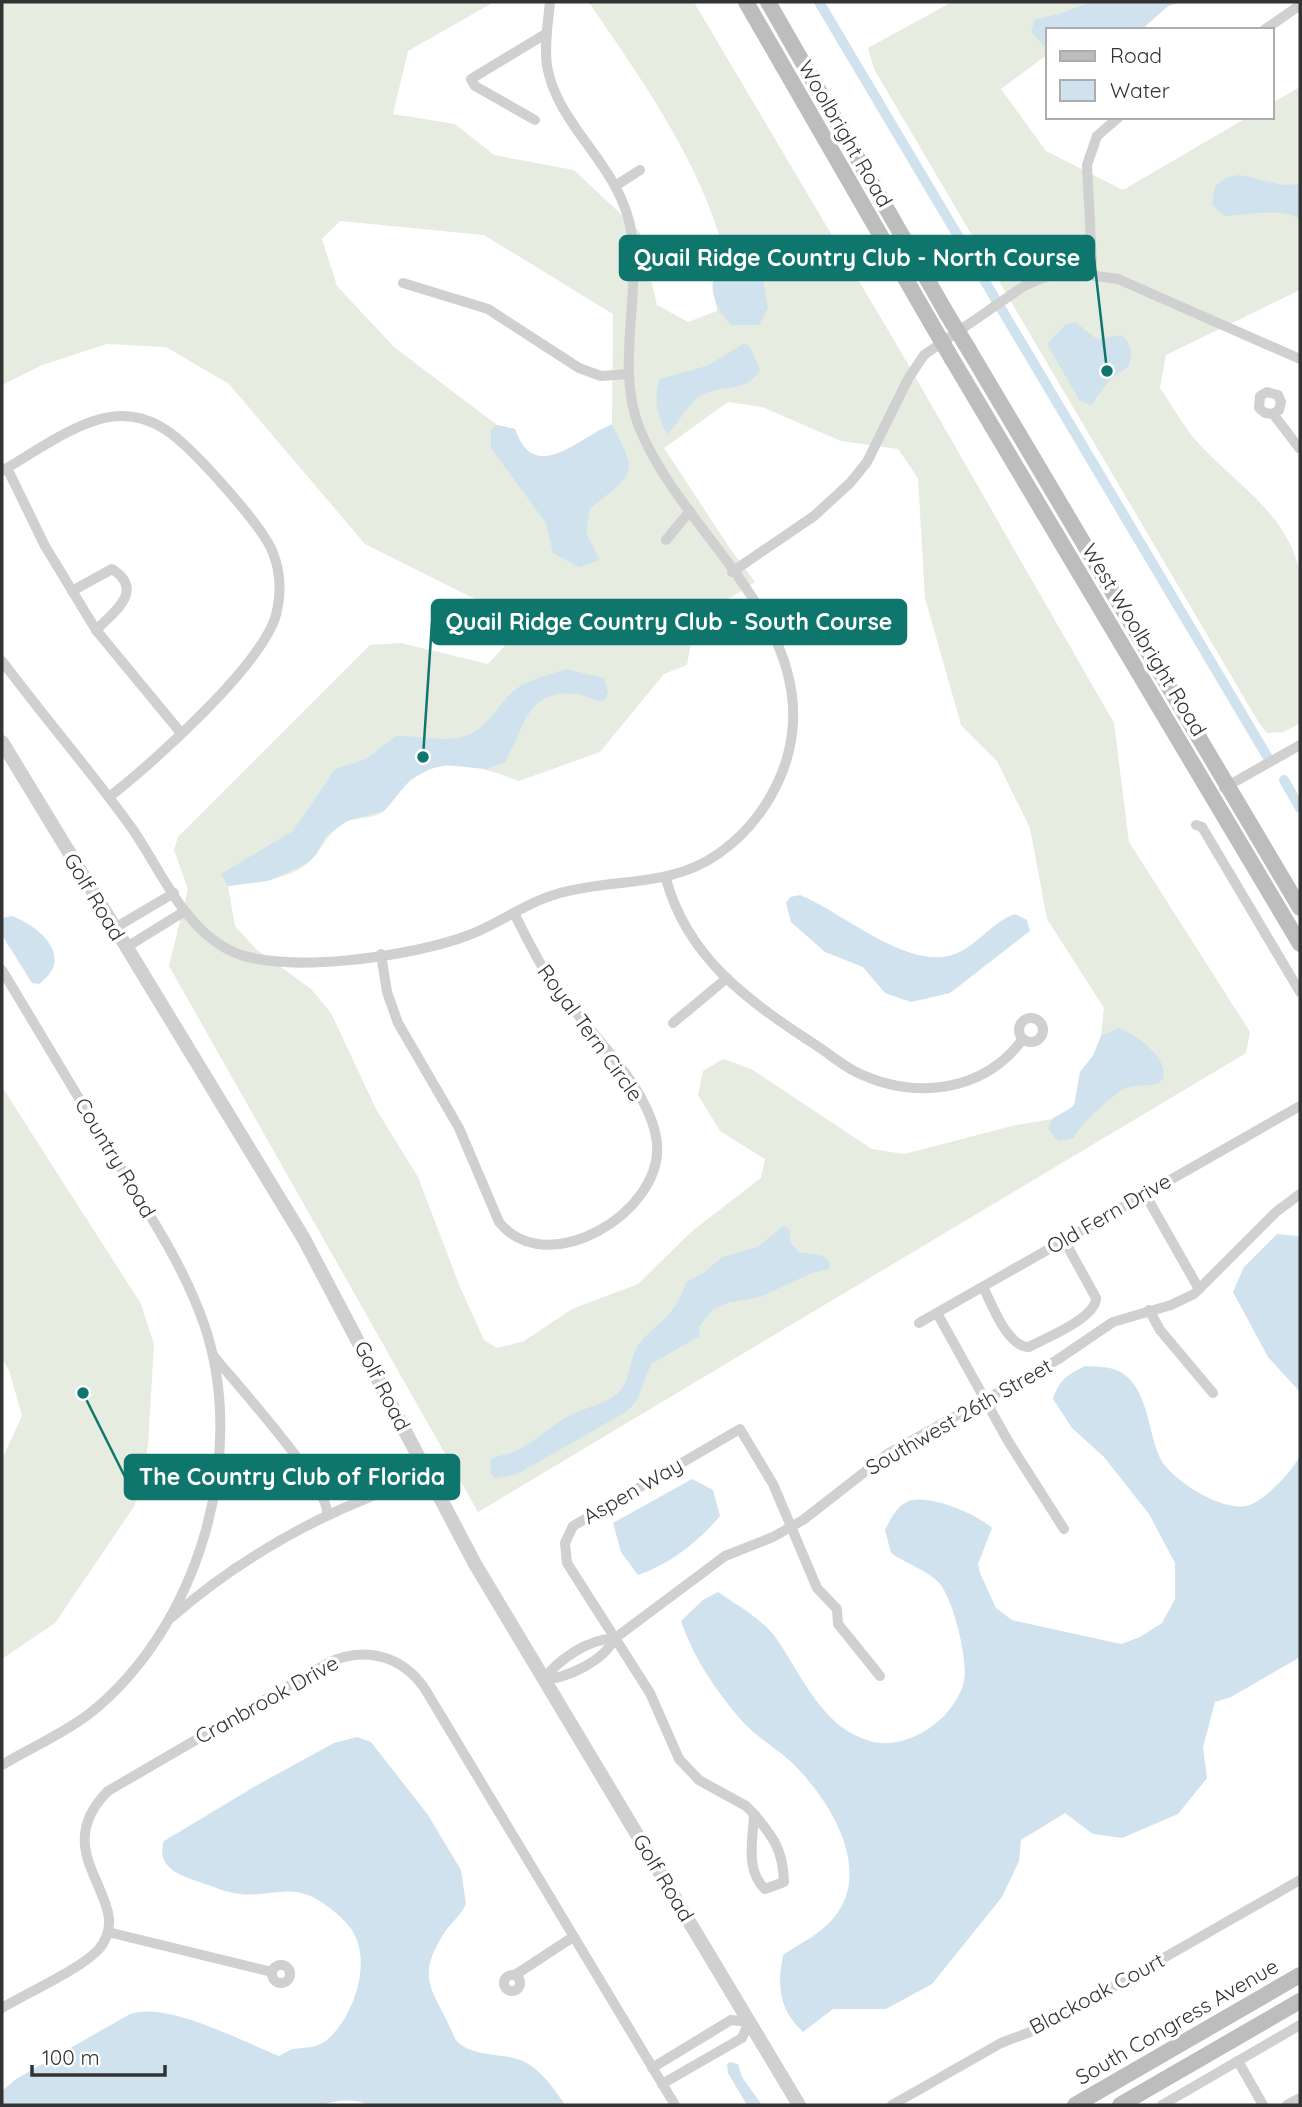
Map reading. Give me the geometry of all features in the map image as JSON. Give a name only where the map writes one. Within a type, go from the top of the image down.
[{"type":"main road","name":"Woolbright Road","points":[[746,2],[953,359]]},
{"type":"main road","name":"Woolbright Road","points":[[768,2],[969,350]]},
{"type":"main road","name":"West Woolbright Road","points":[[969,350],[1300,908]]},
{"type":"main road","name":"West Woolbright Road","points":[[953,359],[1300,944]]},
{"type":"main road","name":"South Congress Avenue","points":[[1075,2105],[1300,1975]]},
{"type":"main road","name":"South Congress Avenue","points":[[1120,2105],[1300,2001]]},
{"type":"street","points":[[2,661],[108,797],[186,911],[216,943],[259,961],[321,962],[415,951],[446,943],[514,914],[531,903],[580,888],[666,879],[713,858],[744,833],[775,790],[791,741],[793,702],[782,653],[766,620],[690,511],[638,425],[628,374],[633,238],[615,186],[595,151],[568,118],[553,89],[547,63],[550,2]]},
{"type":"street","points":[[1267,28],[1300,5]]},
{"type":"street","points":[[535,120],[475,86],[471,79],[547,33]]},
{"type":"street","points":[[1090,274],[1087,165],[1097,136],[1117,119]]},
{"type":"street","points":[[615,186],[640,170]]},
{"type":"street","points":[[732,572],[814,516],[850,483],[867,462],[889,423],[915,366],[935,345],[1024,286],[1045,277],[1090,274],[1138,285],[1300,359]]},
{"type":"street","points":[[403,284],[488,309],[579,369],[601,376],[628,374]]},
{"type":"street","points":[[1273,414],[1300,449]]},
{"type":"street","points":[[108,797],[181,733],[254,655],[270,631],[278,603],[279,574],[274,554],[261,528],[178,439],[144,420],[119,416],[99,419],[4,469],[96,630],[181,733]]},
{"type":"street","points":[[666,540],[690,511]]},
{"type":"street","points":[[72,591],[112,569],[122,576],[128,586],[126,597],[96,630]]},
{"type":"street","name":"Golf Road","points":[[2,742],[113,929],[304,1239],[463,1543],[799,2105]]},
{"type":"street","points":[[1212,795],[1300,745]]},
{"type":"street","points":[[1196,825],[1202,827],[1300,992]]},
{"type":"street","points":[[666,879],[673,905],[686,931],[727,978],[763,1010],[854,1071],[903,1088],[925,1090],[966,1083],[1005,1060],[1023,1039]]},
{"type":"street","points":[[113,929],[174,892]]},
{"type":"street","points":[[154,904],[162,912],[166,923]]},
{"type":"street","points":[[125,948],[186,911]]},
{"type":"street","name":"Royal Tern Circle","points":[[381,954],[387,992],[397,1023],[459,1128],[499,1222],[518,1240],[531,1244],[544,1246],[571,1241],[607,1224],[632,1203],[653,1174],[657,1144],[649,1117],[622,1069],[553,983],[514,914]]},
{"type":"street","name":"Country Road","points":[[2,970],[182,1269],[212,1353],[219,1418],[212,1502],[197,1556],[167,1622]]},
{"type":"street","points":[[673,1023],[727,978]]},
{"type":"street","name":"Old Fern Drive","points":[[919,1323],[1300,1106]]},
{"type":"street","points":[[1145,1194],[1199,1289]]},
{"type":"street","name":"Southwest 26th Street","points":[[543,1680],[553,1666],[600,1638],[614,1639],[725,1556],[791,1528],[889,1454],[1057,1360],[1112,1322],[1183,1301],[1199,1289],[1276,1212],[1300,1194]]},
{"type":"street","points":[[983,1287],[1013,1340],[1023,1347],[1029,1347],[1089,1314],[1094,1310],[1096,1298],[1064,1240]]},
{"type":"street","points":[[1149,1310],[1160,1330],[1213,1394]]},
{"type":"street","points":[[937,1312],[1020,1462],[1064,1530]]},
{"type":"street","name":"Country Road","points":[[212,1353],[276,1431],[316,1488],[327,1507],[327,1513]]},
{"type":"street","name":"Aspen Way","points":[[614,1639],[567,1563],[565,1544],[573,1526],[740,1429],[773,1484],[791,1528]]},
{"type":"street","points":[[2,1765],[88,1714],[125,1678],[167,1622],[212,1582],[244,1560],[327,1513],[377,1494]]},
{"type":"street","points":[[791,1528],[817,1588],[836,1609],[838,1624],[880,1675]]},
{"type":"street","points":[[614,1639],[650,1693],[679,1759],[699,1780],[746,1806],[754,1814],[769,1832],[783,1858],[784,1882],[765,1889],[756,1880],[752,1867],[754,1814]]},
{"type":"street","name":"Cranbrook Drive","points":[[108,1932],[108,1906],[87,1865],[84,1843],[88,1821],[103,1796],[120,1782],[328,1663],[346,1656],[368,1654],[398,1662],[421,1682],[675,2105]]},
{"type":"street","name":"Blackoak Court","points":[[892,2105],[1001,2043],[1043,2027],[1300,1880]]},
{"type":"street","points":[[2,2008],[86,1959],[100,1947],[108,1932],[272,1972]]},
{"type":"street","points":[[515,1975],[573,1937]]},
{"type":"street","points":[[652,2068],[731,2020],[749,2022],[742,2038],[662,2084]]},
{"type":"street","points":[[1162,2105],[1300,2025]]},
{"type":"street","points":[[1238,2061],[1263,2105]]},
{"type":"street","points":[[1287,2105],[1300,2098]]},
{"type":"shaded area","points":[[2,2],[494,2],[408,51],[393,114],[455,124],[494,155],[574,170],[640,232],[657,305],[688,322],[717,311],[713,277],[725,257],[715,223],[687,157],[669,125],[590,4],[583,2],[694,2],[898,347],[1114,723],[1129,842],[1250,1032],[1246,1053],[478,1512],[169,966],[188,889],[174,850],[178,837],[370,645],[401,643],[488,664],[511,639],[513,618],[365,544],[229,384],[166,347],[107,344],[42,365],[2,385]],"holes":[[[340,221],[484,235],[613,314],[612,424],[559,453],[546,456],[534,454],[524,446],[515,429],[497,425],[394,347],[337,286],[322,239]],[[728,402],[762,407],[841,441],[898,449],[918,478],[925,598],[961,725],[997,761],[1030,828],[1047,919],[1104,1008],[1101,1036],[1093,1056],[1080,1072],[1075,1103],[1069,1110],[1052,1119],[1012,1126],[904,1154],[872,1149],[751,1069],[723,1059],[703,1071],[698,1095],[720,1131],[765,1159],[761,1178],[691,1232],[638,1284],[572,1309],[524,1341],[497,1348],[484,1340],[460,1287],[418,1177],[376,1109],[331,1013],[311,989],[256,949],[235,926],[228,886],[276,878],[299,869],[308,863],[339,826],[381,813],[402,789],[421,773],[435,768],[463,766],[519,781],[600,752],[664,674],[687,665],[695,621],[755,582],[664,448]]]},
{"type":"shaded area","points":[[952,2],[1181,2],[1168,6],[1143,28],[1046,28],[1046,55],[1001,89],[1046,151],[1123,190],[1245,119],[1274,119],[1274,102],[1300,87],[1300,290],[1166,355],[1160,388],[1193,437],[1271,515],[1294,552],[1300,574],[1300,723],[1284,732],[1267,733],[1259,723],[874,69],[868,48]]},
{"type":"shaded area","points":[[2,1087],[141,1304],[154,1344],[148,1446],[135,1505],[55,1623],[2,1659],[2,1459],[22,1416],[9,1370],[2,1359]]},
{"type":"water","points":[[1092,2],[1181,2],[1168,6],[1143,28],[1046,28],[1046,48],[1031,32],[1035,19]]},
{"type":"water","points":[[1240,175],[1283,185],[1300,184],[1300,219],[1283,213],[1225,216],[1212,205],[1215,186],[1228,177]]},
{"type":"water","points":[[725,257],[738,259],[756,271],[763,281],[768,308],[759,325],[731,325],[715,301],[714,274]]},
{"type":"water","points":[[1075,322],[1097,339],[1121,335],[1131,349],[1129,366],[1109,381],[1091,405],[1080,401],[1047,344],[1065,325]]},
{"type":"water","points":[[743,344],[749,345],[760,370],[755,377],[743,385],[700,396],[667,434],[657,407],[660,379],[707,366]]},
{"type":"water","points":[[497,425],[515,429],[524,446],[534,454],[546,456],[559,453],[612,425],[629,465],[623,481],[590,509],[586,533],[600,560],[579,567],[553,553],[546,523],[491,448],[491,430]]},
{"type":"water","points":[[566,669],[604,678],[608,692],[604,701],[577,694],[547,697],[529,713],[505,762],[486,769],[445,765],[430,769],[410,780],[384,811],[347,821],[326,836],[316,855],[307,863],[268,881],[228,886],[221,874],[293,831],[335,769],[366,759],[396,736],[448,739],[472,733],[485,723],[512,692],[538,678]]},
{"type":"water","points":[[800,895],[874,937],[914,954],[934,957],[961,952],[998,923],[1015,914],[1027,920],[1030,931],[950,993],[911,1002],[885,993],[863,967],[825,952],[791,922],[786,903],[790,897]]},
{"type":"water","points":[[12,916],[43,935],[54,954],[54,964],[49,974],[39,984],[32,983],[2,935],[2,918]]},
{"type":"water","points":[[1118,1028],[1142,1041],[1156,1055],[1164,1071],[1163,1079],[1155,1084],[1126,1088],[1088,1119],[1074,1138],[1058,1141],[1048,1129],[1052,1119],[1074,1106],[1080,1072],[1093,1056],[1101,1036]]},
{"type":"water","points":[[783,1226],[789,1229],[791,1243],[799,1252],[824,1256],[830,1263],[829,1269],[812,1273],[760,1297],[727,1303],[711,1311],[699,1327],[700,1336],[651,1364],[636,1402],[626,1412],[517,1474],[496,1478],[491,1474],[490,1460],[516,1451],[574,1413],[602,1403],[618,1393],[626,1382],[639,1344],[671,1311],[686,1282],[704,1273],[722,1257],[758,1247]]},
{"type":"water","points":[[1277,1234],[1298,1236],[1300,1240],[1300,1392],[1268,1357],[1233,1292],[1244,1267]]},
{"type":"water","points":[[1085,1366],[1111,1369],[1128,1377],[1142,1400],[1156,1449],[1166,1467],[1185,1484],[1211,1499],[1236,1506],[1253,1503],[1277,1485],[1300,1456],[1300,1657],[1231,1697],[1215,1702],[1203,1747],[1207,1778],[1178,1814],[1122,1838],[1093,1834],[1065,1813],[1021,1840],[1019,1861],[1002,1897],[932,1984],[886,2009],[833,2009],[803,2032],[789,2015],[782,1997],[780,1977],[783,1955],[827,1925],[841,1907],[848,1887],[849,1866],[845,1844],[837,1824],[813,1786],[792,1763],[749,1728],[723,1698],[699,1661],[681,1621],[703,1600],[718,1592],[770,1631],[815,1699],[839,1725],[870,1741],[899,1742],[914,1737],[940,1720],[951,1708],[959,1695],[965,1671],[955,1617],[945,1592],[930,1575],[891,1553],[885,1530],[901,1506],[909,1501],[928,1500],[976,1517],[992,1528],[978,1564],[996,1608],[1012,1620],[1121,1644],[1140,1637],[1162,1623],[1175,1599],[1175,1563],[1149,1514],[1104,1457],[1072,1428],[1053,1399],[1064,1379]]},
{"type":"water","points":[[692,1479],[713,1490],[720,1516],[683,1551],[638,1575],[621,1552],[613,1523]]},
{"type":"water","points":[[357,1737],[371,1742],[428,1815],[461,1870],[466,1904],[434,1951],[429,1976],[435,1998],[455,2039],[461,2045],[477,2052],[514,2058],[530,2065],[547,2080],[565,2105],[368,2105],[358,2101],[345,2101],[322,2105],[2,2105],[2,2091],[16,2079],[130,2014],[146,2011],[184,2018],[279,2056],[293,2049],[316,2046],[328,2039],[352,2004],[360,1974],[358,1945],[345,1922],[320,1901],[300,1892],[249,1895],[223,1890],[189,1878],[168,1866],[162,1851],[164,1841],[259,1784],[334,1743]]},
{"type":"water","points":[[727,2064],[738,2064],[742,2077],[762,2105],[747,2105],[728,2073]]},
{"type":"waterway","points":[[819,2],[1267,756]]},
{"type":"waterway","points":[[1284,780],[1300,808]]},
{"type":"place","name":"Quail Ridge Country Club - North Course","points":[[1107,371]]},
{"type":"place","name":"Quail Ridge Country Club - South Course","points":[[423,757]]},
{"type":"place","name":"The Country Club of Florida","points":[[83,1393]]}]
